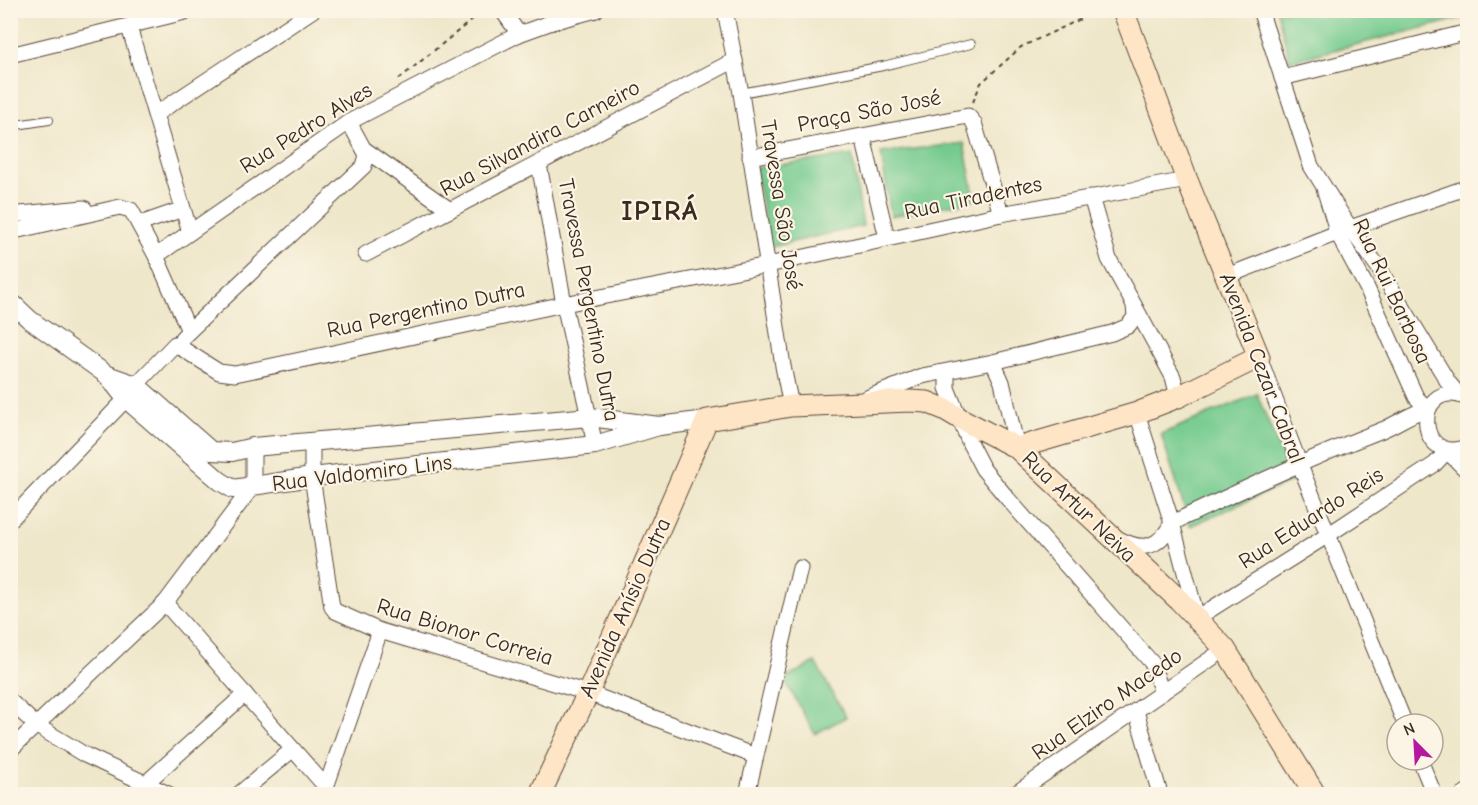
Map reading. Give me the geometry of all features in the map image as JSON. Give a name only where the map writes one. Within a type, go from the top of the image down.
[{"type":"main road","name":"Avenida Cezar Cabral","points":[[1123,10],[1259,357]]},
{"type":"main road","points":[[1017,448],[1137,413],[1178,397],[1259,357]]},
{"type":"main road","name":"Rua Valdomiro Lins","points":[[707,420],[791,406],[910,401]]},
{"type":"main road","name":"Rua Artur Neiva","points":[[910,401],[927,402],[944,409],[1017,448],[1197,618],[1225,650],[1315,795]]},
{"type":"main road","name":"Avenida Anísio Dutra","points":[[540,795],[588,693],[707,420]]},
{"type":"street","points":[[10,55],[193,10]]},
{"type":"street","points":[[502,10],[519,34]]},
{"type":"street","name":"Rua Pedro Alves","points":[[156,256],[349,122],[519,34],[596,10]]},
{"type":"street","name":"Travessa São José","points":[[725,10],[741,93],[791,406]]},
{"type":"street","name":"Rua Rui Barbosa","points":[[1260,10],[1311,166],[1344,231],[1416,397],[1427,409]]},
{"type":"street","points":[[156,114],[312,11]]},
{"type":"street","points":[[129,27],[190,232]]},
{"type":"street","points":[[1282,78],[1467,32]]},
{"type":"street","name":"Rua Silvandira Carneiro","points":[[366,254],[735,60]]},
{"type":"street","points":[[965,116],[974,123],[1001,214]]},
{"type":"street","name":"Praça São José","points":[[750,158],[965,116]]},
{"type":"street","points":[[10,520],[175,344],[364,166],[367,155],[349,122]]},
{"type":"street","points":[[863,137],[887,238]]},
{"type":"street","points":[[364,149],[450,210]]},
{"type":"street","name":"Travessa Pergentino Dutra","points":[[539,164],[564,304],[595,445]]},
{"type":"street","name":"Rua Tiradentes","points":[[768,265],[1001,214],[1188,180]]},
{"type":"street","points":[[1227,276],[1467,186]]},
{"type":"street","points":[[1091,197],[1108,259],[1173,377],[1178,397]]},
{"type":"street","points":[[10,215],[120,207],[131,210],[156,256],[189,331]]},
{"type":"street","points":[[10,232],[120,207]]},
{"type":"street","points":[[140,224],[183,209]]},
{"type":"street","name":"Rua Rui Barbosa","points":[[1344,231],[1379,268],[1448,382],[1463,396]]},
{"type":"street","name":"Rua Pergentino Dutra","points":[[175,344],[219,372],[235,374],[564,304],[768,265]]},
{"type":"street","name":"Rua Valdomiro Lins","points":[[10,301],[29,319],[211,451],[232,452],[253,447],[590,417],[659,426]]},
{"type":"street","points":[[850,404],[922,376],[993,362],[1112,333],[1128,326],[1135,317],[1134,305]]},
{"type":"street","name":"Avenida Cezar Cabral","points":[[1259,357],[1328,536],[1400,712]]},
{"type":"street","points":[[993,362],[1002,382],[1017,448]]},
{"type":"street","points":[[947,372],[947,388],[983,468],[1152,663],[1162,693]]},
{"type":"street","name":"Rua Valdomiro Lins","points":[[131,392],[220,480],[233,489],[312,477],[595,445],[659,426],[707,420]]},
{"type":"street","points":[[1109,534],[1127,544],[1153,545],[1164,538],[1172,523],[1299,463],[1393,426],[1427,409],[1438,397],[1463,396]]},
{"type":"street","points":[[1427,409],[1425,422],[1428,432],[1438,446],[1447,451],[1467,472]]},
{"type":"street","points":[[1137,413],[1172,523],[1197,618]]},
{"type":"street","points":[[312,443],[312,477]]},
{"type":"street","points":[[1447,451],[1467,446]]},
{"type":"street","points":[[10,750],[165,603],[253,486],[253,447]]},
{"type":"street","name":"Rua Eduardo Reis","points":[[1197,618],[1328,536],[1361,511],[1435,464],[1447,451]]},
{"type":"street","name":"Rua Bionor Correia","points":[[312,477],[334,611],[380,631],[588,693],[755,756]]},
{"type":"street","points":[[747,795],[800,568]]},
{"type":"street","points":[[165,603],[245,693],[325,791]]},
{"type":"street","points":[[325,791],[380,631]]},
{"type":"street","name":"Rua Elziro Macedo","points":[[1015,795],[1225,650]]},
{"type":"street","points":[[146,783],[245,693]]},
{"type":"street","points":[[10,701],[37,726],[85,755],[168,795]]},
{"type":"street","points":[[1136,711],[1160,795]]},
{"type":"street","points":[[239,795],[292,750]]},
{"type":"street","points":[[1425,772],[1434,795]]},
{"type":"street","points":[[1464,795],[1467,791]]},
{"type":"lane","points":[[741,93],[883,66],[971,44]]},
{"type":"lane","points":[[10,126],[49,120]]},
{"type":"path","points":[[392,85],[484,10]]},
{"type":"path","points":[[965,116],[981,83],[1021,47],[1100,10]]},
{"type":"green space","points":[[1467,10],[1467,17],[1290,61],[1277,11]]},
{"type":"green space","points":[[964,143],[975,200],[891,216],[881,153]]},
{"type":"green space","points":[[852,155],[863,226],[770,247],[755,168]]},
{"type":"green space","points":[[1257,394],[1292,481],[1190,526],[1161,434]]},
{"type":"green space","points":[[815,662],[846,717],[815,734],[784,679]]},
{"type":"district","name":"IPIRÁ","points":[[660,211]]}]
